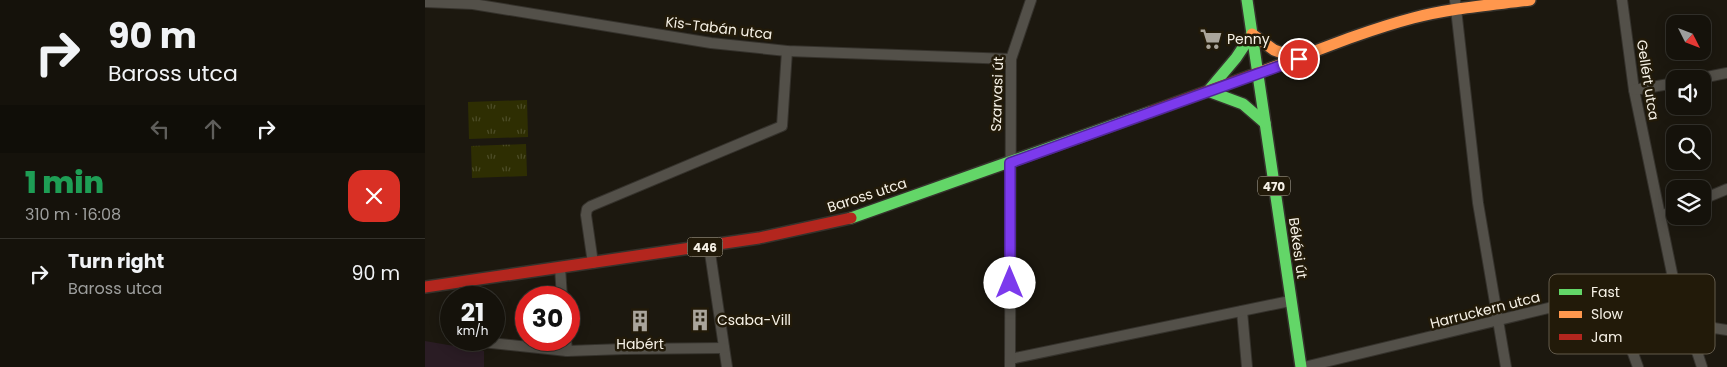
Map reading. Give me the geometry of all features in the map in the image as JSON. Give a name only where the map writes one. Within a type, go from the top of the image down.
[{"type":"main road","points":[[1247,0],[1258,73]]},
{"type":"main road","name":"Baross utca","points":[[425,287],[709,246],[804,230],[841,221],[1010,163],[1389,25],[1456,5],[1530,0]]},
{"type":"main road","points":[[1252,34],[1264,46],[1299,59]]},
{"type":"main road","name":"446","points":[[1208,91],[1225,73],[1252,34]]},
{"type":"main road","name":"Békési út","points":[[1258,73],[1290,301],[1302,367]]},
{"type":"main road","points":[[1208,91],[1243,104],[1265,123]]},
{"type":"street","name":"Szarvasi út","points":[[1010,363],[1011,59],[1031,0]]},
{"type":"street","name":"Gellért utca","points":[[1622,0],[1634,90],[1672,274]]},
{"type":"street","name":"Kis-Tabán utca","points":[[425,2],[473,4],[701,41],[787,51],[1011,59]]},
{"type":"street","points":[[1456,5],[1478,203],[1506,367]]},
{"type":"street","points":[[593,263],[586,215],[587,210],[591,206],[782,126],[787,51]]},
{"type":"street","points":[[1711,76],[1727,73]]},
{"type":"street","points":[[1634,90],[1666,85]]},
{"type":"street","points":[[1711,196],[1727,189]]},
{"type":"street","points":[[1661,216],[1666,214]]},
{"type":"street","points":[[709,246],[727,367]]},
{"type":"street","points":[[560,267],[561,286]]},
{"type":"street","points":[[1010,363],[1290,301]]},
{"type":"street","name":"Harruckern utca","points":[[1302,367],[1549,309]]},
{"type":"street","points":[[1242,311],[1247,367]]},
{"type":"street","points":[[580,351],[724,348]]},
{"type":"street","points":[[1632,354],[1637,367]]},
{"type":"street","name":"Gellért utca","points":[[1698,354],[1702,367]]},
{"type":"shaded area","points":[[425,341],[440,344],[440,351],[484,351],[484,367],[425,367]]},
{"type":"green space","points":[[527,100],[528,137],[469,139],[468,102]]},
{"type":"green space","points":[[526,144],[527,176],[472,178],[471,146]]},
{"type":"traffic: fast","points":[[1247,0],[1301,367]]},
{"type":"traffic: fast","points":[[1209,90],[1236,58],[1252,34]]},
{"type":"traffic: fast","points":[[1208,91],[1243,104],[1265,123]]},
{"type":"traffic: fast","points":[[851,218],[1150,112]]},
{"type":"traffic: slow","points":[[1258,73],[1354,37],[1413,18],[1456,9],[1530,0]]},
{"type":"traffic: slow","points":[[1252,34],[1274,50],[1299,59]]},
{"type":"traffic: jam","points":[[1150,112],[1258,73]]},
{"type":"traffic: jam","points":[[425,287],[759,238],[851,218]]},
{"type":"place","name":"Penny","points":[[1211,39]]},
{"type":"place","name":"Csaba-Vill","points":[[700,320]]},
{"type":"place","name":"Habért","points":[[640,321]]},
{"type":"route","points":[[1010,283],[1010,163],[1299,59]]}]
